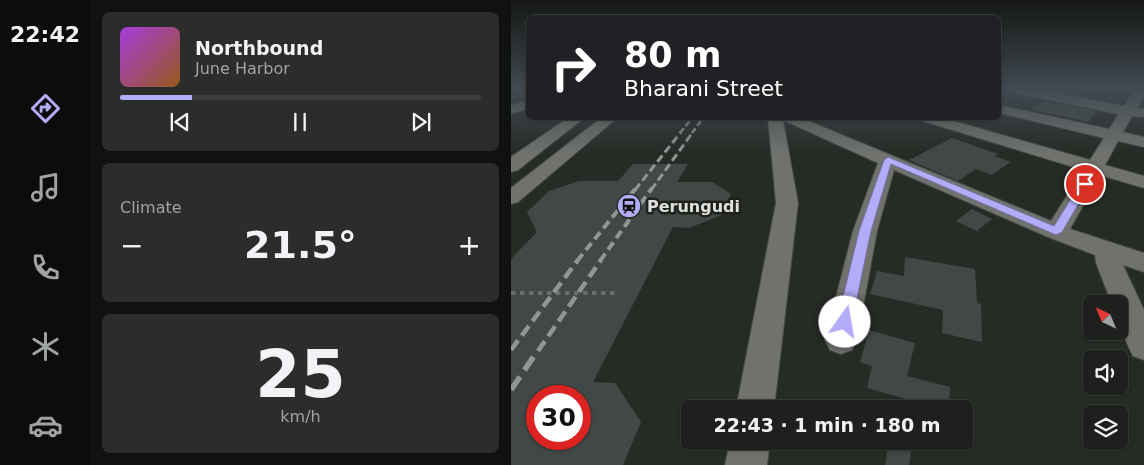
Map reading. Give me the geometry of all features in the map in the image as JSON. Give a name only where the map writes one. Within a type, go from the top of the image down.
[{"type":"street","points":[[1002,110],[1144,142]]},
{"type":"street","points":[[1118,110],[1136,112]]},
{"type":"street","points":[[1056,232],[1114,135],[1136,112]]},
{"type":"street","points":[[511,166],[574,120]]},
{"type":"street","points":[[511,182],[589,120]]},
{"type":"street","points":[[511,198],[608,120]]},
{"type":"street","points":[[756,400],[787,203],[775,120]]},
{"type":"street","points":[[794,120],[1056,232],[1144,263]]},
{"type":"street","points":[[936,120],[1144,182]]},
{"type":"street","points":[[841,340],[865,231],[888,160]]},
{"type":"street","points":[[1107,250],[1109,263],[1144,346]]},
{"type":"street","points":[[746,465],[748,450]]},
{"type":"path","points":[[511,293],[616,293]]},
{"type":"building","points":[[1032,110],[1090,110],[1097,111],[1088,122]]},
{"type":"building","points":[[952,138],[998,154],[995,156],[1011,162],[991,175],[976,169],[958,181],[909,160]]},
{"type":"building","points":[[633,164],[688,164],[677,182],[712,182],[731,194],[722,215],[689,228],[673,227],[593,382],[615,383],[641,422],[623,465],[511,465],[511,259],[537,232],[527,212],[549,191],[579,181],[618,181]]},
{"type":"building","points":[[972,209],[992,219],[977,231],[956,221]]},
{"type":"building","points":[[905,257],[975,269],[977,303],[981,304],[982,342],[942,333],[943,310],[870,294],[877,271],[904,276]]},
{"type":"building","points":[[869,330],[915,343],[907,376],[950,387],[949,400],[910,400],[867,388],[872,366],[860,362]]},
{"type":"building","points":[[888,450],[911,450],[909,465],[885,465]]},
{"type":"railway","points":[[680,133],[690,120]]},
{"type":"railway","points":[[692,133],[702,120]]},
{"type":"railway","points":[[635,190],[681,132]]},
{"type":"railway","points":[[651,190],[693,132]]},
{"type":"railway","points":[[577,261],[636,188]]},
{"type":"railway","points":[[600,261],[652,188]]},
{"type":"railway","points":[[511,350],[578,260]]},
{"type":"railway","points":[[538,351],[601,260]]},
{"type":"railway","points":[[511,390],[538,350]]},
{"type":"place","name":"Perungudi","points":[[629,206]]},
{"type":"route","points":[[845,322],[865,231],[888,160],[1056,232],[1085,184]]}]
